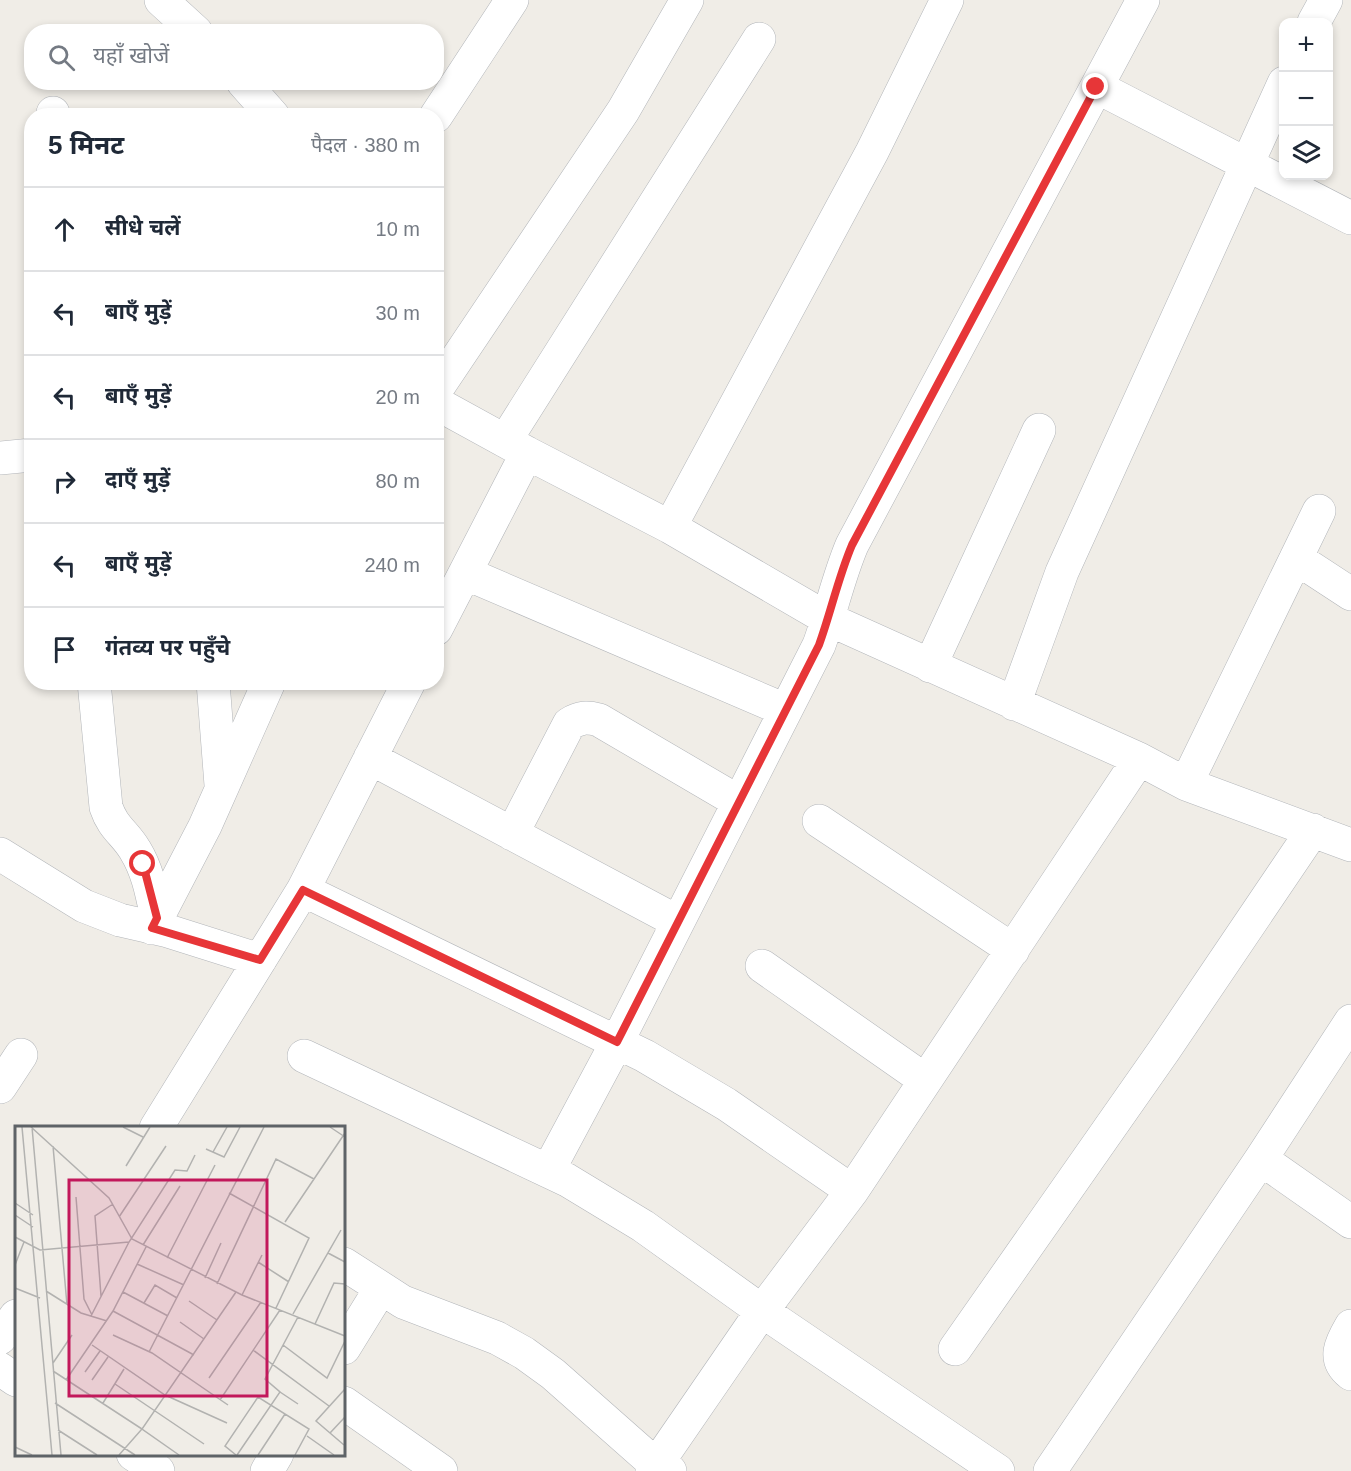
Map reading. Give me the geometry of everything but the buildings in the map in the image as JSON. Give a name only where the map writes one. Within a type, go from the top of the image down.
[{"type":"street","points":[[162,0],[188,24]]},
{"type":"street","points":[[441,108],[512,0]]},
{"type":"street","points":[[444,378],[623,111],[687,0]]},
{"type":"street","points":[[670,527],[872,152],[947,0]]},
{"type":"street","points":[[548,1171],[617,1042],[819,645],[841,571],[852,545],[1143,0]]},
{"type":"street","points":[[1316,18],[1326,0]]},
{"type":"street","points":[[444,614],[465,573],[516,447],[759,39]]},
{"type":"street","points":[[1096,87],[1351,218]]},
{"type":"street","points":[[250,90],[266,108]]},
{"type":"street","points":[[1014,704],[1062,572],[1279,93]]},
{"type":"street","points":[[444,407],[670,527],[828,619],[1139,759],[1186,784],[1351,845]]},
{"type":"street","points":[[930,666],[1039,429]]},
{"type":"street","points":[[0,458],[24,456]]},
{"type":"street","points":[[1186,784],[1318,511]]},
{"type":"street","points":[[1296,558],[1351,594]]},
{"type":"street","points":[[465,573],[785,711]]},
{"type":"street","points":[[95,690],[106,807],[110,820],[133,847],[143,864],[155,923]]},
{"type":"street","points":[[214,690],[221,789]]},
{"type":"street","points":[[155,923],[206,826],[265,690]]},
{"type":"street","points":[[160,1126],[303,890],[405,690]]},
{"type":"street","points":[[512,834],[569,724],[576,719],[587,717],[599,720],[739,802]]},
{"type":"street","points":[[370,758],[678,922]]},
{"type":"street","points":[[345,1265],[403,1302],[497,1338],[524,1353],[553,1374],[660,1469],[762,1311],[852,1191],[1139,759]]},
{"type":"street","points":[[819,821],[1013,950]]},
{"type":"street","points":[[955,1349],[1165,1049],[1313,830]]},
{"type":"street","points":[[0,854],[84,906],[120,920],[155,923],[260,960]]},
{"type":"street","points":[[303,890],[645,1056],[726,1104],[852,1191]]},
{"type":"street","points":[[762,966],[925,1080]]},
{"type":"street","points":[[1050,1471],[1261,1159],[1351,1021]]},
{"type":"street","points":[[0,1087],[21,1055]]},
{"type":"street","points":[[304,1056],[567,1180],[643,1226],[762,1311],[998,1471]]},
{"type":"street","points":[[1261,1159],[1351,1222]]},
{"type":"street","points":[[345,1346],[381,1288]]},
{"type":"street","points":[[0,1338],[15,1317]]},
{"type":"street","points":[[1351,1326],[1338,1353],[1341,1363],[1351,1374]]},
{"type":"street","points":[[0,1369],[15,1379]]},
{"type":"street","points":[[345,1404],[441,1471]]},
{"type":"street","points":[[134,1456],[158,1471]]},
{"type":"street","points":[[267,1471],[276,1456]]},
{"type":"route","points":[[143,864],[157,918],[152,928],[260,960],[303,890],[617,1042],[819,645],[841,571],[852,545],[1096,87]]}]
